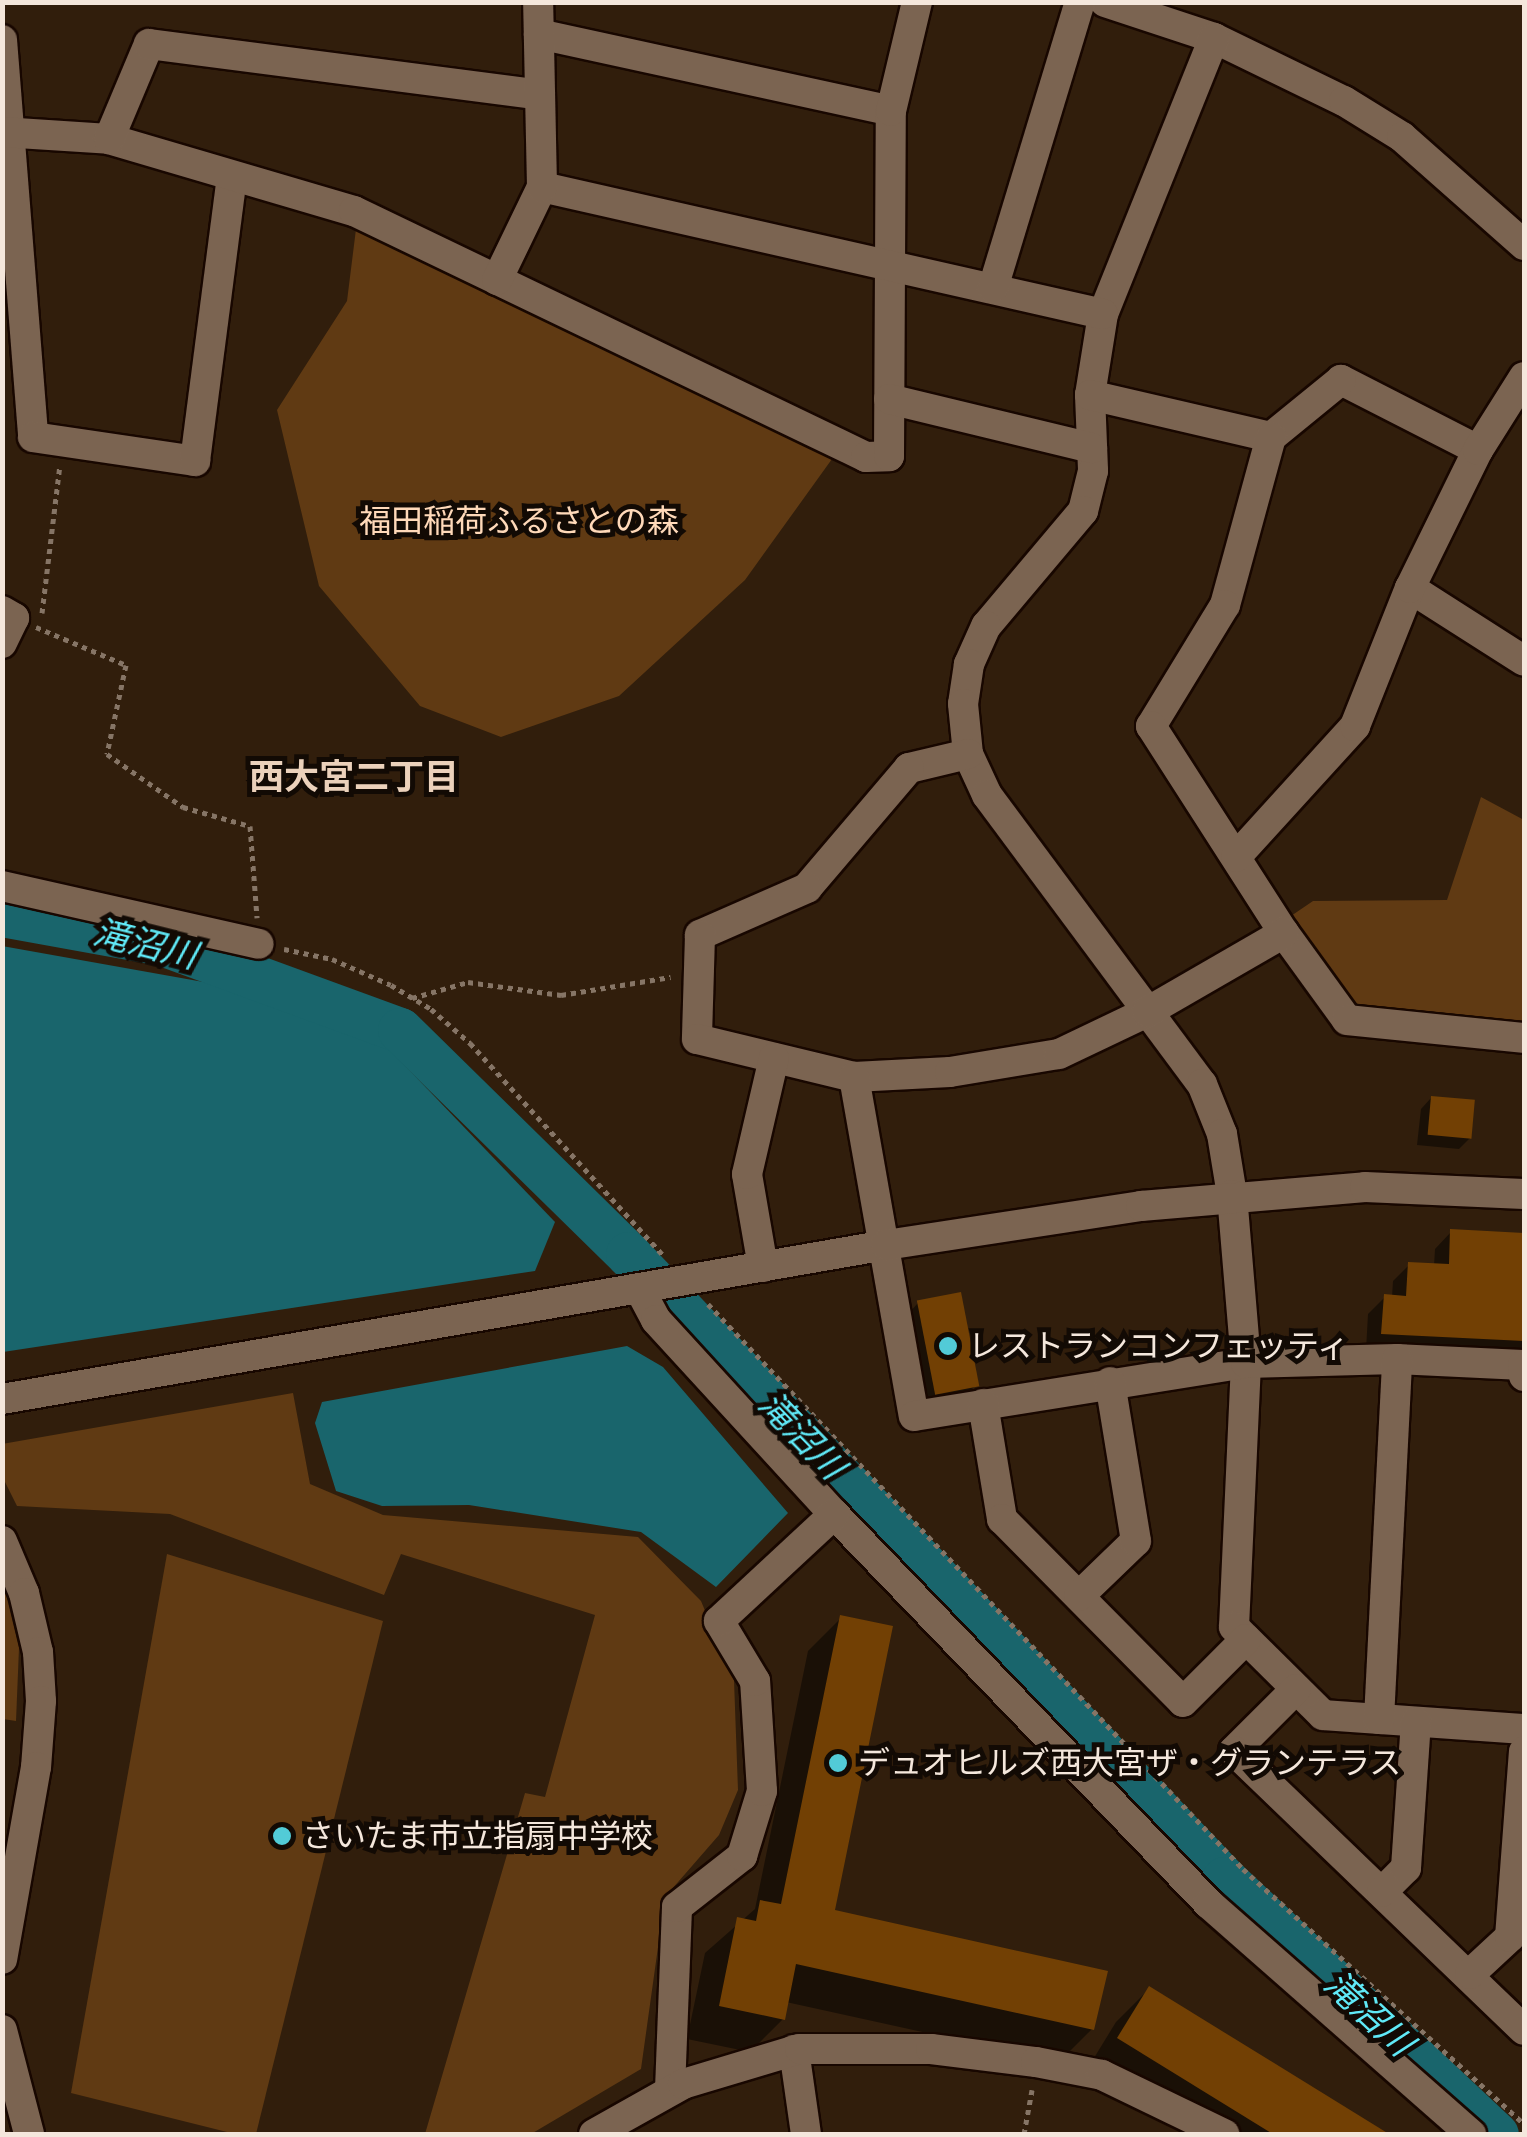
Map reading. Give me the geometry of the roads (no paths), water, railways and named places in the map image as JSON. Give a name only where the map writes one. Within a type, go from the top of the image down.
[{"type":"street","points":[[497,280],[542,186],[538,2]]},
{"type":"street","points":[[7,131],[109,139],[354,210],[866,457],[889,456],[891,112],[917,2]]},
{"type":"street","points":[[992,288],[1080,2]]},
{"type":"street","points":[[1105,2],[1214,38],[1288,70],[1402,137],[1524,245]]},
{"type":"street","points":[[539,34],[891,112]]},
{"type":"street","points":[[1214,38],[1103,314],[1090,395],[1093,471],[1083,510],[986,626],[969,664],[964,704],[968,754],[987,794],[1202,1084],[1222,1134],[1232,1195],[1246,1363],[1234,1627],[1323,1715],[1524,1729]]},
{"type":"street","points":[[2,40],[8,218],[33,437],[194,461],[232,176]]},
{"type":"street","points":[[109,139],[149,44],[540,95]]},
{"type":"street","points":[[542,186],[1103,314]]},
{"type":"street","points":[[1236,857],[1355,726],[1410,588],[1478,450],[1524,377]]},
{"type":"street","points":[[1478,450],[1342,380],[1270,437],[1226,605],[1150,726],[1284,933],[1346,1020],[1524,1038]]},
{"type":"street","points":[[1090,395],[1270,437]]},
{"type":"street","points":[[889,399],[1092,448]]},
{"type":"street","points":[[1410,588],[1524,661]]},
{"type":"street","points":[[968,754],[908,768],[807,888],[700,935],[697,1039],[854,1077],[950,1072],[1059,1054],[1147,1012],[1284,933]]},
{"type":"street","points":[[2,886],[259,944]]},
{"type":"street","points":[[763,1267],[747,1174],[774,1058]]},
{"type":"street","points":[[854,1077],[914,1416],[1246,1363],[1397,1359],[1523,1364],[1524,1376]]},
{"type":"street","points":[[2,1399],[886,1246],[1232,1195],[1365,1187],[1524,1194]]},
{"type":"street","points":[[661,1285],[656,1320],[834,1514],[1209,1904],[1470,2134]]},
{"type":"street","points":[[1379,1719],[1397,1359]]},
{"type":"street","points":[[1079,1596],[1136,1541],[1110,1382]]},
{"type":"street","points":[[984,1404],[1002,1519],[1182,1702],[1246,1639]]},
{"type":"street","points":[[670,2090],[677,1907],[742,1856],[762,1791],[755,1681],[719,1621],[834,1514]]},
{"type":"street","points":[[2,1541],[24,1593],[38,1652],[42,1701],[36,1767],[2,1959]]},
{"type":"street","points":[[1296,1688],[1234,1752],[1470,1974],[1524,2030]]},
{"type":"street","points":[[1382,1892],[1406,1868],[1416,1722]]},
{"type":"street","points":[[1470,1974],[1510,1937],[1524,1752]]},
{"type":"street","points":[[2,2030],[29,2134]]},
{"type":"street","points":[[594,2134],[670,2090],[794,2050],[931,2049],[1036,2062],[1102,2076],[1224,2134]]},
{"type":"street","points":[[794,2050],[806,2134]]},
{"type":"water","points":[[2,946],[254,991],[389,1049],[555,1222],[535,1271],[3,1352]]},
{"type":"water","points":[[627,1346],[663,1367],[788,1513],[716,1587],[641,1532],[469,1505],[382,1506],[336,1491],[315,1423],[322,1402]]},
{"type":"waterway","name":"滝沼川","points":[[2,914],[162,943],[400,1030],[628,1254],[1224,1879],[1496,2134]]},
{"type":"place","name":"レストランコンフェッティ","points":[[948,1346]]},
{"type":"place","name":"デュオヒルズ西大宮ザ・グランテラス","points":[[838,1763]]},
{"type":"place","name":"さいたま市立指扇中学校","points":[[282,1836]]},
{"type":"district","name":"西大宮二丁目","points":[[354,778]]},
{"type":"park label","name":"福田稲荷ふるさとの森","points":[[519,521]]}]
